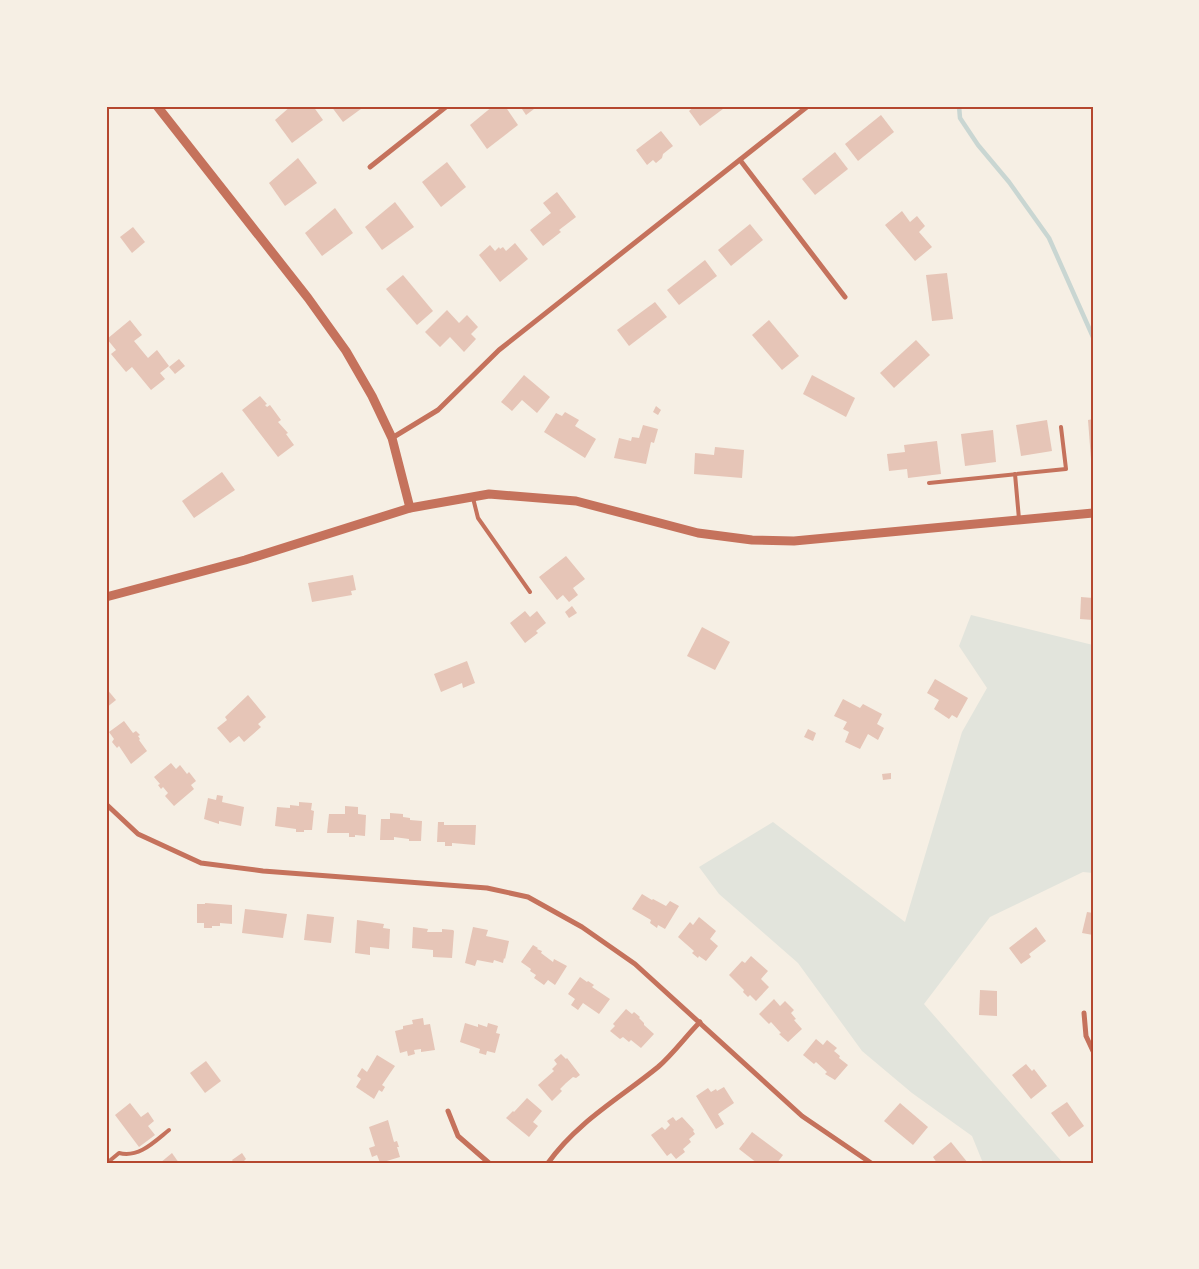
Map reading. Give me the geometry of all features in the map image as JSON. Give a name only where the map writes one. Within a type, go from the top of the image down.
[{"type":"street","points":[[157,106],[308,298],[346,351],[392,438],[410,508]]},
{"type":"street","points":[[370,167],[447,106]]},
{"type":"street","points":[[392,438],[438,410],[499,350],[808,106]]},
{"type":"street","points":[[740,160],[845,297]]},
{"type":"street","points":[[106,597],[245,560],[410,508],[489,494],[576,501],[698,533],[752,540],[794,541],[1019,519],[1093,514]]},
{"type":"street","points":[[106,804],[138,834],[201,863],[263,872],[487,888],[528,897],[582,927],[635,964],[802,1116],[871,1163]]},
{"type":"street","points":[[1084,1013],[1086,1036],[1093,1051]]},
{"type":"street","points":[[548,1163],[555,1152],[593,1115],[659,1066],[700,1022]]},
{"type":"street","points":[[448,1111],[458,1136],[489,1163]]},
{"type":"lane","points":[[929,483],[1066,469],[1061,427]]},
{"type":"lane","points":[[1015,474],[1019,519]]},
{"type":"lane","points":[[472,496],[478,518],[530,592]]},
{"type":"lane","points":[[107,1163],[119,1153],[126,1155],[139,1152],[169,1130]]},
{"type":"shaded area","points":[[971,615],[1093,645],[1093,873],[1083,872],[990,917],[924,1004],[1063,1163],[983,1163],[972,1136],[912,1093],[862,1051],[798,963],[719,894],[699,867],[773,822],[905,922],[962,732],[987,688],[959,646]]},
{"type":"building","points":[[291,106],[313,106],[323,120],[292,143],[275,120]]},
{"type":"building","points":[[331,106],[365,106],[343,122]]},
{"type":"building","points":[[493,106],[505,106],[518,125],[487,149],[470,125]]},
{"type":"building","points":[[520,106],[538,106],[526,115]]},
{"type":"building","points":[[695,106],[727,106],[700,126],[689,111]]},
{"type":"building","points":[[881,115],[894,132],[858,161],[845,144]]},
{"type":"building","points":[[661,131],[673,146],[656,163],[653,160],[647,165],[636,150]]},
{"type":"building","points":[[835,152],[848,169],[815,195],[802,179]]},
{"type":"building","points":[[298,158],[317,183],[285,206],[269,183]]},
{"type":"building","points":[[447,162],[466,187],[441,207],[422,182]]},
{"type":"building","points":[[557,192],[576,217],[543,246],[530,230],[551,213],[543,203]]},
{"type":"building","points":[[395,202],[414,227],[382,250],[365,227]]},
{"type":"building","points":[[335,208],[353,233],[322,256],[305,233]]},
{"type":"building","points":[[902,211],[910,222],[917,216],[925,226],[919,232],[932,247],[915,261],[885,225]]},
{"type":"building","points":[[750,224],[763,240],[731,266],[718,250]]},
{"type":"building","points":[[133,227],[145,242],[132,253],[120,237]]},
{"type":"building","points":[[515,243],[528,259],[500,282],[479,255],[490,245],[495,251],[499,247],[500,249],[503,247],[506,251]]},
{"type":"building","points":[[705,260],[717,276],[679,305],[667,290]]},
{"type":"building","points":[[947,273],[953,319],[932,321],[926,275]]},
{"type":"building","points":[[403,275],[433,311],[417,325],[386,289]]},
{"type":"building","points":[[655,302],[667,317],[629,346],[617,330]]},
{"type":"building","points":[[447,310],[459,323],[467,315],[478,327],[471,334],[476,339],[464,352],[450,337],[440,347],[425,332]]},
{"type":"building","points":[[130,320],[142,335],[134,341],[148,358],[157,350],[169,366],[160,373],[165,379],[151,390],[132,367],[126,372],[111,354],[116,350],[107,339]]},
{"type":"building","points":[[769,320],[799,356],[782,370],[752,335]]},
{"type":"building","points":[[916,340],[930,355],[894,388],[880,373]]},
{"type":"building","points":[[179,359],[185,366],[175,374],[169,367]]},
{"type":"building","points":[[524,375],[550,397],[537,413],[522,400],[512,411],[501,402]]},
{"type":"building","points":[[812,375],[855,398],[846,417],[803,394]]},
{"type":"building","points":[[260,396],[267,404],[265,405],[267,407],[270,405],[281,420],[278,422],[288,433],[286,434],[294,445],[278,457],[242,410]]},
{"type":"building","points":[[656,406],[661,410],[658,415],[653,412]]},
{"type":"building","points":[[565,412],[579,420],[575,426],[596,439],[585,458],[544,432],[556,413],[562,416]]},
{"type":"building","points":[[1093,419],[1093,458],[1091,459],[1088,420]]},
{"type":"building","points":[[1047,420],[1052,451],[1021,456],[1016,425]]},
{"type":"building","points":[[643,425],[658,429],[654,443],[651,442],[646,464],[614,458],[619,438],[631,441],[632,437],[639,438]]},
{"type":"building","points":[[993,430],[996,462],[965,466],[961,434]]},
{"type":"building","points":[[937,441],[941,474],[908,478],[907,469],[889,471],[887,454],[905,452],[904,445]]},
{"type":"building","points":[[715,447],[744,450],[742,478],[694,474],[695,453],[714,455]]},
{"type":"building","points":[[222,472],[235,490],[194,518],[182,501]]},
{"type":"building","points":[[566,556],[585,579],[573,588],[578,595],[569,602],[563,595],[557,600],[539,577]]},
{"type":"building","points":[[353,575],[356,590],[351,591],[352,595],[312,602],[308,583]]},
{"type":"building","points":[[1081,597],[1093,598],[1093,620],[1080,619]]},
{"type":"building","points":[[572,606],[577,613],[569,618],[565,612]]},
{"type":"building","points":[[525,611],[530,617],[537,611],[546,623],[536,631],[538,633],[525,643],[510,623]]},
{"type":"building","points":[[702,627],[730,642],[715,670],[687,656]]},
{"type":"building","points":[[467,661],[475,683],[463,688],[462,683],[441,692],[434,674]]},
{"type":"building","points":[[935,679],[968,698],[957,718],[952,715],[949,719],[934,709],[939,700],[927,693]]},
{"type":"building","points":[[106,688],[116,700],[106,708]]},
{"type":"building","points":[[248,695],[266,717],[258,724],[261,727],[244,742],[239,736],[230,743],[217,728],[227,720],[225,717]]},
{"type":"building","points":[[843,699],[860,708],[863,704],[882,714],[877,724],[884,728],[878,740],[868,734],[860,749],[845,742],[849,732],[843,729],[847,722],[834,716]]},
{"type":"building","points":[[124,721],[133,733],[136,731],[140,735],[138,736],[139,740],[147,751],[131,764],[119,746],[117,748],[112,742],[114,739],[109,732]]},
{"type":"building","points":[[808,729],[816,733],[813,741],[804,737]]},
{"type":"building","points":[[171,763],[176,769],[180,765],[196,781],[191,785],[194,789],[174,806],[165,796],[168,793],[163,787],[161,789],[158,785],[160,784],[154,777]]},
{"type":"building","points":[[891,773],[891,779],[883,780],[882,774]]},
{"type":"building","points":[[217,795],[223,796],[222,802],[244,807],[241,826],[219,821],[219,824],[204,819],[208,798],[216,800]]},
{"type":"building","points":[[299,802],[312,803],[311,810],[314,811],[312,830],[296,832],[296,829],[275,826],[277,807],[290,808],[290,805],[299,806]]},
{"type":"building","points":[[345,806],[358,807],[358,814],[366,815],[365,836],[355,835],[355,837],[349,837],[349,833],[327,833],[329,814],[345,814]]},
{"type":"building","points":[[390,813],[403,814],[403,817],[410,818],[410,820],[422,821],[421,841],[409,841],[409,839],[394,837],[394,840],[380,840],[381,819],[390,819]]},
{"type":"building","points":[[438,822],[444,822],[444,825],[476,825],[475,845],[452,843],[452,846],[445,846],[445,842],[437,842]]},
{"type":"building","points":[[642,894],[666,906],[670,901],[679,906],[665,929],[658,925],[657,928],[650,923],[651,920],[632,909]]},
{"type":"building","points":[[197,904],[232,905],[232,924],[220,923],[220,926],[204,928],[204,923],[197,923]]},
{"type":"building","points":[[245,909],[287,914],[283,938],[242,933]]},
{"type":"building","points":[[1087,912],[1093,913],[1093,935],[1082,933]]},
{"type":"building","points":[[307,914],[334,917],[331,943],[304,940]]},
{"type":"building","points":[[699,917],[716,931],[710,939],[718,946],[706,961],[692,953],[694,951],[678,937],[690,922],[693,925]]},
{"type":"building","points":[[357,920],[384,924],[383,928],[390,929],[389,949],[370,947],[370,955],[355,953]]},
{"type":"building","points":[[413,927],[428,929],[427,932],[442,932],[442,929],[453,930],[452,958],[433,957],[433,950],[412,948]]},
{"type":"building","points":[[473,927],[488,930],[486,936],[509,941],[503,963],[494,960],[493,963],[477,960],[475,966],[465,963]]},
{"type":"building","points":[[1036,927],[1046,941],[1029,954],[1031,957],[1021,964],[1009,948]]},
{"type":"building","points":[[533,945],[553,962],[554,959],[567,966],[555,985],[548,980],[544,985],[534,978],[536,975],[530,971],[531,969],[521,962]]},
{"type":"building","points":[[751,956],[768,971],[761,979],[769,987],[756,1001],[750,995],[748,997],[743,992],[744,990],[729,975],[742,961],[745,963]]},
{"type":"building","points":[[580,977],[594,985],[592,987],[610,999],[599,1014],[583,1003],[578,1010],[571,1005],[575,999],[568,994]]},
{"type":"building","points":[[980,990],[997,991],[997,1016],[979,1015]]},
{"type":"building","points":[[774,999],[780,1006],[785,1001],[794,1010],[791,1013],[802,1029],[788,1042],[779,1034],[781,1033],[771,1022],[769,1024],[759,1014]]},
{"type":"building","points":[[626,1009],[640,1017],[644,1025],[654,1034],[641,1048],[631,1040],[629,1042],[623,1037],[620,1039],[610,1031],[615,1026],[613,1024]]},
{"type":"building","points":[[423,1018],[424,1025],[430,1024],[435,1050],[421,1052],[421,1049],[414,1050],[415,1054],[408,1056],[407,1051],[400,1053],[395,1031],[403,1029],[403,1026],[413,1024],[412,1020]]},
{"type":"building","points":[[465,1023],[478,1027],[478,1024],[487,1027],[488,1023],[498,1026],[496,1033],[500,1034],[495,1053],[487,1051],[486,1055],[479,1053],[480,1049],[460,1042]]},
{"type":"building","points":[[816,1039],[823,1045],[827,1040],[837,1048],[834,1051],[848,1065],[835,1080],[825,1074],[827,1072],[816,1062],[814,1064],[803,1055]]},
{"type":"building","points":[[561,1054],[567,1058],[580,1075],[576,1078],[573,1077],[566,1083],[560,1089],[562,1091],[552,1101],[538,1085],[554,1071],[552,1069],[557,1064],[554,1060]]},
{"type":"building","points":[[377,1055],[395,1066],[382,1085],[385,1087],[382,1092],[379,1090],[374,1099],[356,1087],[361,1079],[357,1076],[362,1068],[367,1072]]},
{"type":"building","points":[[206,1061],[221,1081],[205,1093],[190,1073]]},
{"type":"building","points":[[1026,1064],[1032,1071],[1034,1069],[1047,1086],[1031,1099],[1012,1075]]},
{"type":"building","points":[[724,1087],[734,1103],[718,1114],[724,1124],[716,1129],[696,1096],[708,1088],[711,1092]]},
{"type":"building","points":[[527,1098],[542,1111],[533,1122],[538,1126],[529,1137],[506,1118]]},
{"type":"building","points":[[1067,1102],[1084,1126],[1069,1137],[1051,1113]]},
{"type":"building","points":[[130,1103],[141,1117],[148,1112],[154,1121],[148,1126],[155,1135],[139,1147],[115,1115]]},
{"type":"building","points":[[900,1103],[928,1127],[913,1145],[884,1121]]},
{"type":"building","points":[[673,1117],[676,1121],[682,1117],[694,1130],[695,1134],[689,1139],[691,1142],[683,1149],[685,1152],[676,1159],[671,1153],[667,1156],[651,1135],[662,1127],[665,1130],[670,1125],[667,1121]]},
{"type":"building","points":[[388,1120],[394,1142],[397,1141],[399,1147],[397,1147],[400,1157],[380,1163],[377,1155],[372,1157],[369,1148],[375,1146],[369,1127]]},
{"type":"building","points":[[752,1132],[783,1155],[777,1163],[757,1163],[739,1149]]},
{"type":"building","points":[[951,1142],[968,1163],[937,1163],[933,1157]]},
{"type":"building","points":[[172,1153],[179,1163],[160,1163]]},
{"type":"building","points":[[242,1153],[246,1159],[242,1163],[234,1163],[232,1160]]},
{"type":"waterway","points":[[959,106],[960,118],[978,145],[1009,182],[1049,238],[1093,337]]}]
